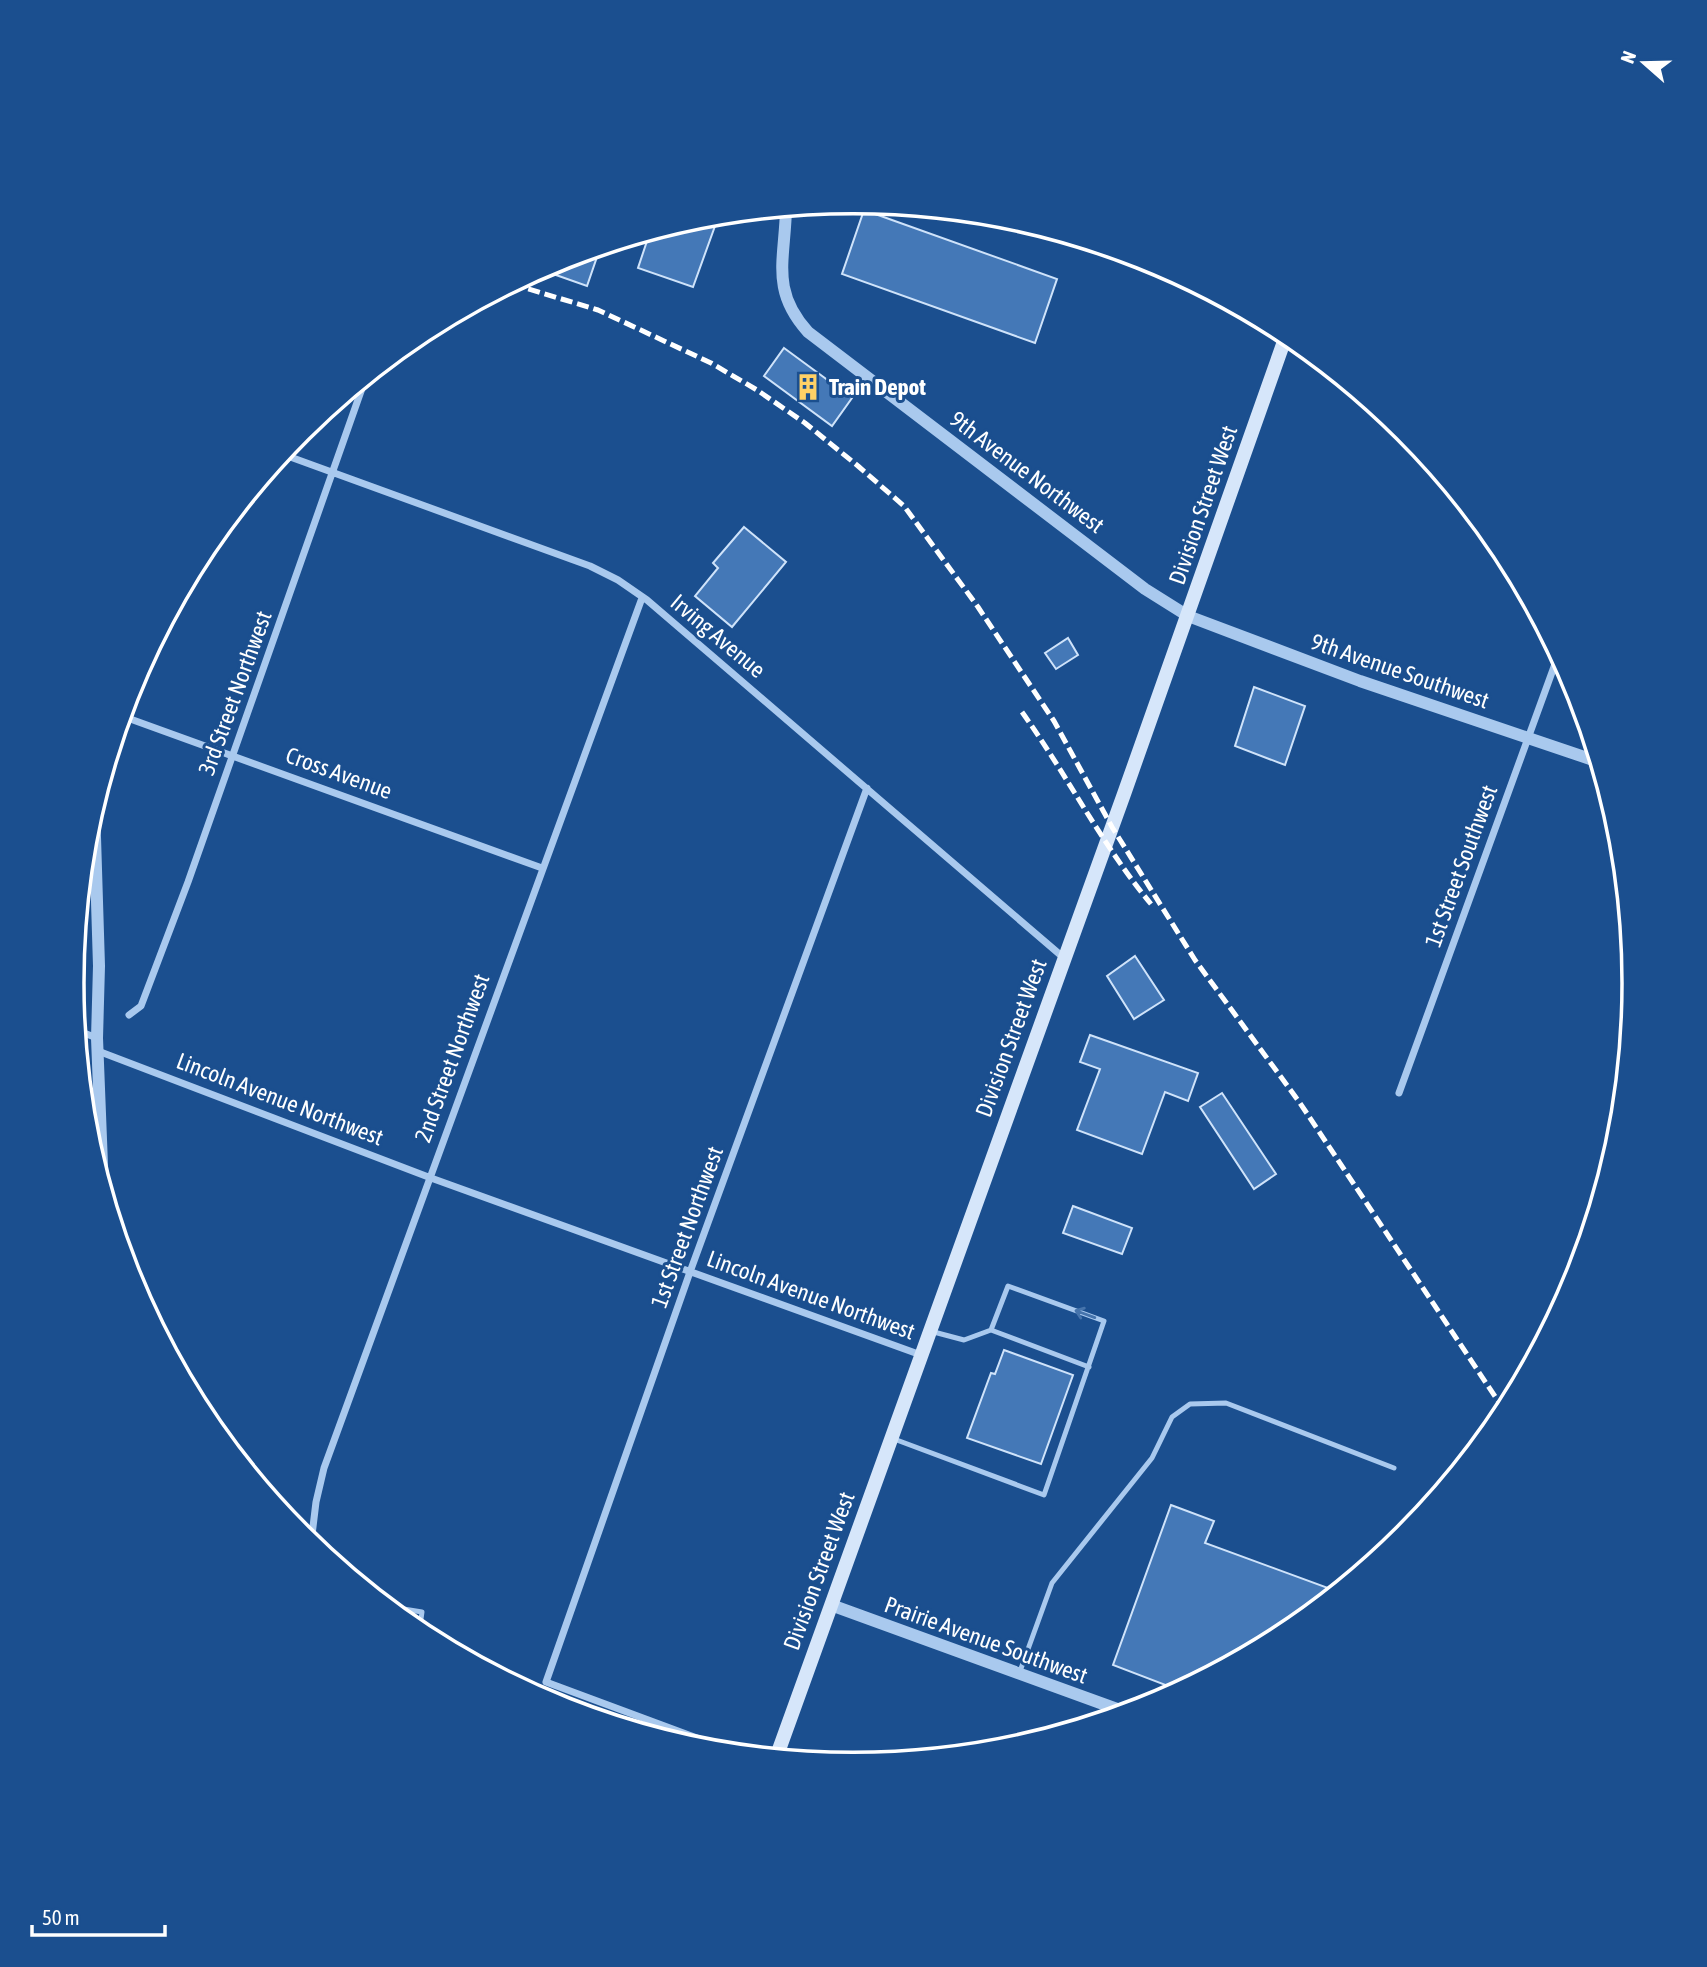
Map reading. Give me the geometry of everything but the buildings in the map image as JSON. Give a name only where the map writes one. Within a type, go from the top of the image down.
[{"type":"main road","name":"Division Street West","points":[[779,1749],[1188,616],[1283,345]]},
{"type":"street","name":"9th Avenue Northwest","points":[[786,218],[782,276],[785,298],[795,317],[808,332],[1145,589],[1188,616]]},
{"type":"street","name":"3rd Street Northwest","points":[[129,1016],[141,1006],[360,393]]},
{"type":"street","name":"Irving Avenue","points":[[292,458],[590,566],[618,580],[867,788],[1064,958]]},
{"type":"street","name":"2nd Street Northwest","points":[[312,1531],[324,1468],[642,598]]},
{"type":"street","name":"9th Avenue Southwest","points":[[1188,616],[1360,681],[1589,758]]},
{"type":"street","name":"1st Street Southwest","points":[[1399,1093],[1554,666]]},
{"type":"street","name":"Cross Avenue","points":[[131,719],[542,867]]},
{"type":"street","name":"1st Street Northwest","points":[[687,1734],[545,1682],[690,1272],[867,788]]},
{"type":"street","points":[[96,855],[101,1145]]},
{"type":"street","name":"Lincoln Avenue Northwest","points":[[86,1037],[98,1044],[431,1178],[921,1355]]},
{"type":"street","name":"Prairie Avenue Southwest","points":[[831,1605],[1113,1708]]},
{"type":"lane","points":[[891,1438],[1044,1495],[1104,1321],[1008,1286],[991,1330]]},
{"type":"lane","points":[[930,1331],[964,1340],[991,1330],[1089,1367]]},
{"type":"lane","points":[[1019,1674],[1052,1583],[1152,1458],[1172,1417],[1190,1404],[1226,1403],[1394,1468]]},
{"type":"lane","points":[[407,1610],[422,1612],[421,1619]]},
{"type":"railway","points":[[525,288],[598,310],[711,363],[805,423],[904,506],[978,607],[1054,721],[1112,827],[1195,960],[1300,1103],[1499,1402]]},
{"type":"railway","points":[[1022,712],[1116,858],[1151,904]]},
{"type":"place","name":"Train Depot","points":[[808,387]]}]
